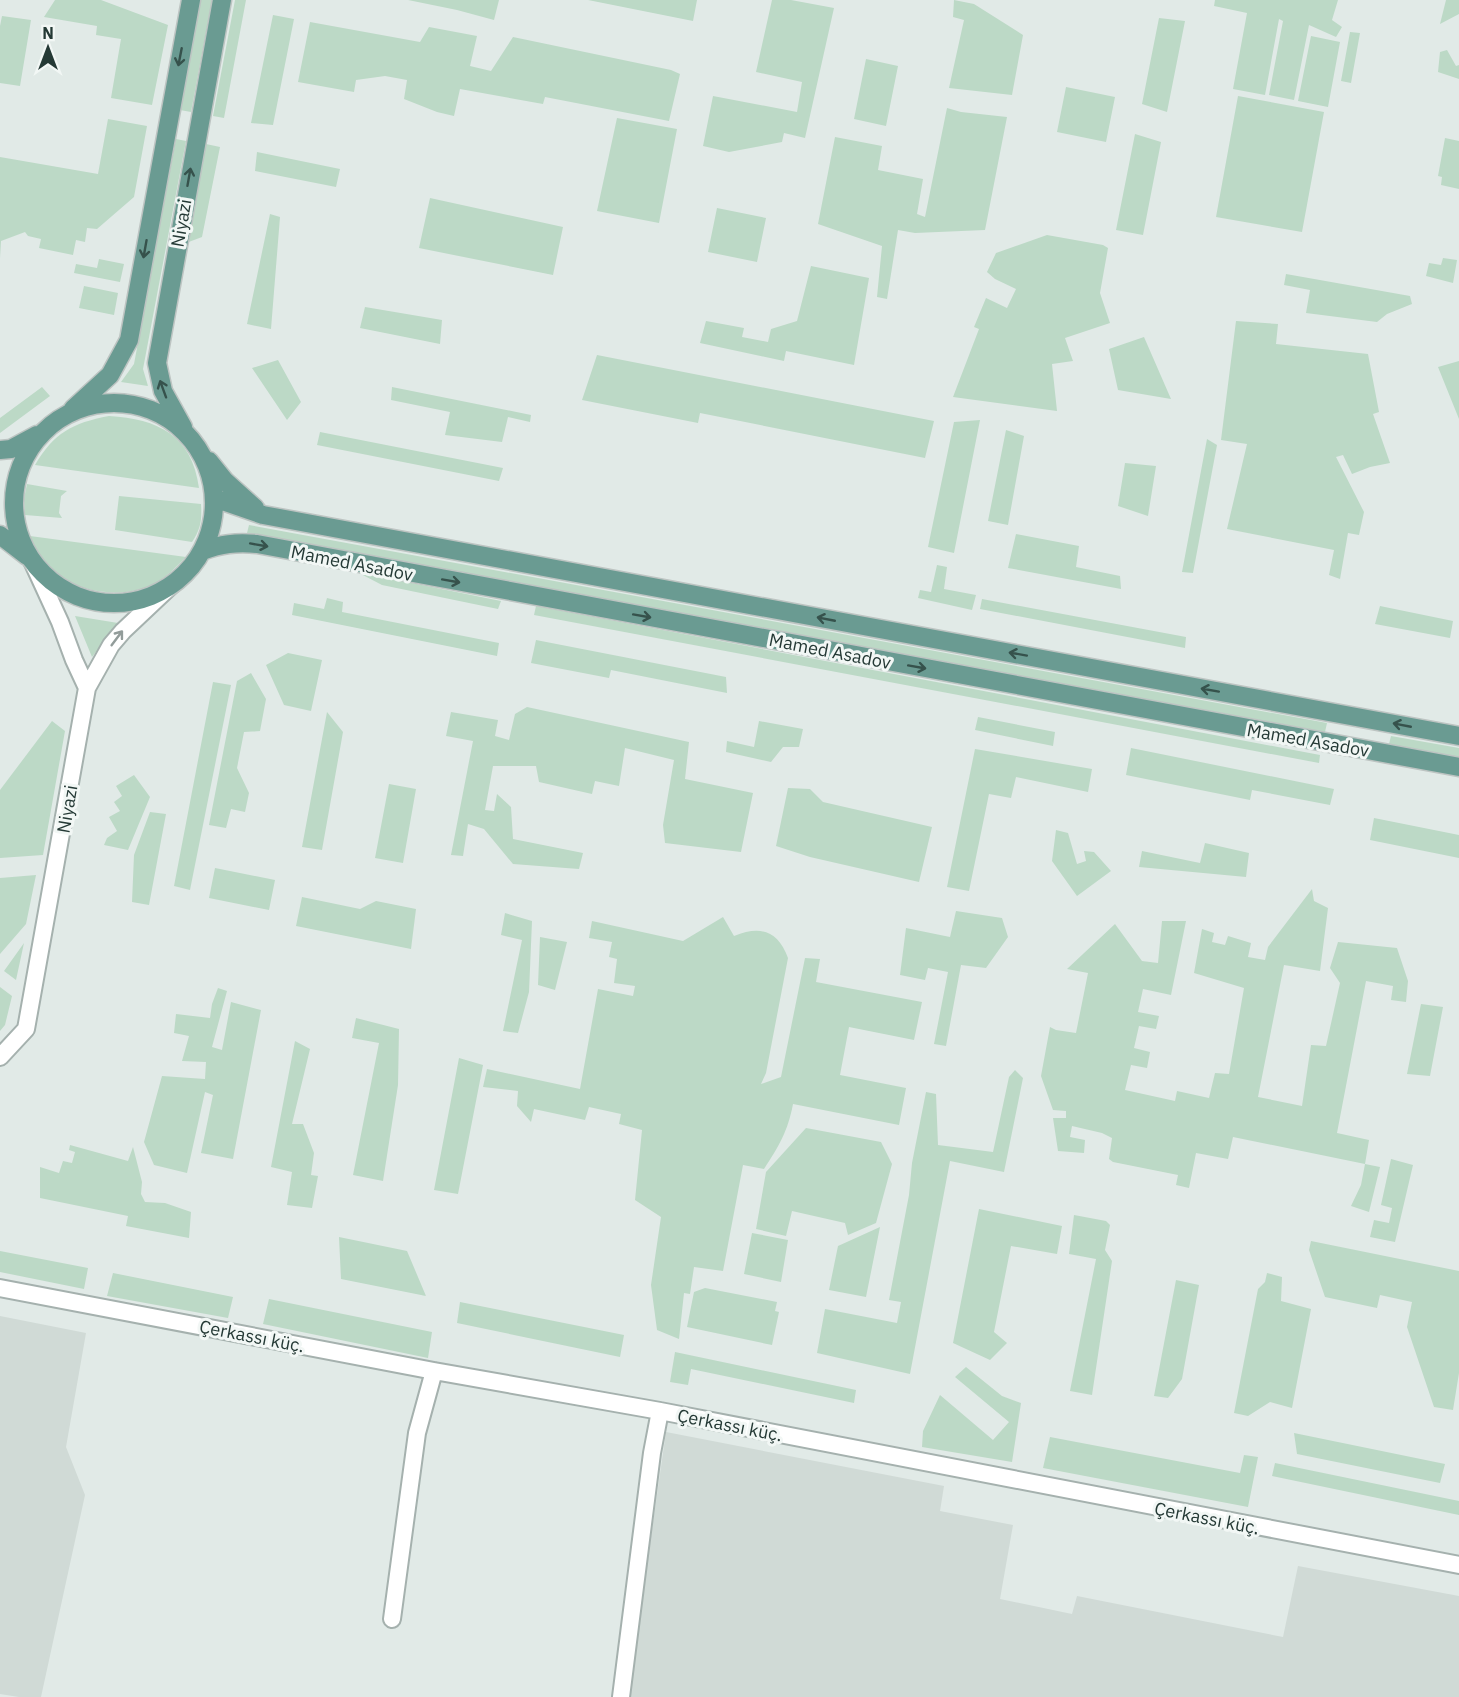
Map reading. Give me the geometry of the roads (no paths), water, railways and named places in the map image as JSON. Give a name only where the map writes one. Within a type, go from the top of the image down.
[{"type":"main road","name":"Niyazi","points":[[66,416],[110,375],[129,340],[191,0]]},
{"type":"main road","name":"Niyazi","points":[[192,440],[163,391],[157,363],[197,129],[222,0]]},
{"type":"main road","points":[[167,123],[197,129]]},
{"type":"main road","points":[[0,450],[11,449],[26,442],[66,416],[87,407],[110,403],[133,405],[155,412],[175,424],[192,440],[225,481],[263,515]]},
{"type":"main road","points":[[32,561],[8,523],[14,508],[19,471],[36,440],[49,427]]},
{"type":"main road","points":[[0,534],[48,578],[67,591],[88,599],[111,603],[134,601],[156,594],[176,581],[190,567],[202,551],[209,534],[214,498],[207,467],[192,440]]},
{"type":"main road","name":"Mamed Asadov","points":[[214,498],[263,515],[1459,736]]},
{"type":"main road","name":"Mamed Asadov","points":[[202,551],[221,544],[257,544],[1459,767]]},
{"type":"street","points":[[32,561],[87,688]]},
{"type":"street","name":"Niyazi","points":[[0,1057],[26,1029],[87,688],[111,645],[176,581]]},
{"type":"street","name":"Çerkassı küç.","points":[[0,1288],[434,1371],[660,1411],[1459,1565]]},
{"type":"street","points":[[392,1619],[417,1433],[434,1371]]},
{"type":"street","points":[[621,1697],[652,1453],[660,1411]]}]
